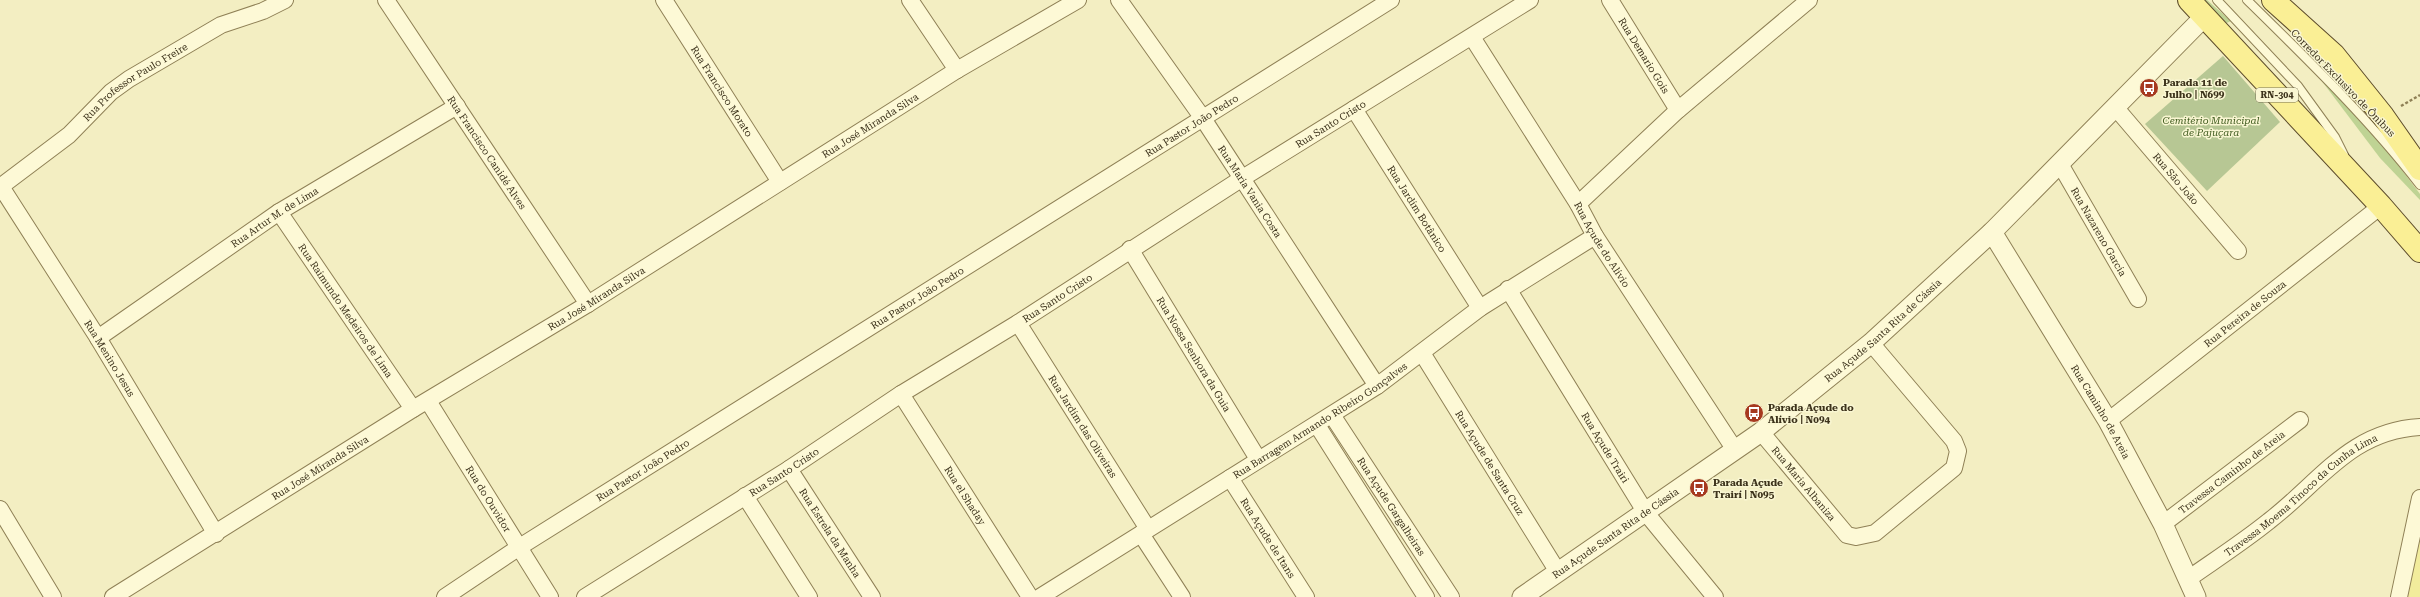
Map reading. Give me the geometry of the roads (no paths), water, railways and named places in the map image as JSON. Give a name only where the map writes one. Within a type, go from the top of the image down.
[{"type":"main road","name":"RN-304","points":[[2189,0],[2210,8],[2350,175],[2420,251]]},
{"type":"main road","points":[[2273,0],[2334,55],[2383,116],[2420,170]]},
{"type":"street","name":"Rua Professor Paulo Freire","points":[[0,186],[69,135],[111,92],[129,79],[221,25],[263,11],[285,0]]},
{"type":"street","name":"Rua Francisco Canidé Alves","points":[[386,0],[588,304]]},
{"type":"street","name":"Rua Francisco Morato","points":[[664,0],[780,182]]},
{"type":"street","points":[[910,0],[957,70]]},
{"type":"street","name":"Rua José Miranda Silva","points":[[113,597],[216,534],[413,409],[588,304],[957,70],[1078,0]]},
{"type":"street","name":"Rua Maria Vania Costa","points":[[1119,0],[1202,117],[1377,386]]},
{"type":"street","name":"Rua Pastor João Pedro","points":[[445,597],[518,548],[1202,117],[1391,0]]},
{"type":"street","name":"Rua Santo Cristo","points":[[585,597],[789,469],[901,394],[1018,323],[1130,249],[1530,0]]},
{"type":"street","name":"Rua Demario Gois","points":[[1610,0],[1678,110]]},
{"type":"street","points":[[1578,204],[1678,110],[1809,0]]},
{"type":"street","name":"Rua Açude Santa Rita de Cássia","points":[[1529,595],[1558,572],[1761,432],[1871,343],[1992,232],[2060,164],[2210,8]]},
{"type":"street","name":"Rua Açude do Alivio","points":[[1472,37],[1578,204],[1595,236],[1735,450]]},
{"type":"street","name":"Rua Artur M. de Lima","points":[[98,338],[279,212],[457,106]]},
{"type":"street","name":"Rua São João","points":[[2115,107],[2238,250]]},
{"type":"street","name":"Rua Jardim Botânico","points":[[1354,109],[1480,308]]},
{"type":"street","name":"Rua Nazareno Garcia","points":[[2060,164],[2138,299]]},
{"type":"street","name":"Rua Menino Jesus","points":[[0,186],[98,338],[216,534]]},
{"type":"street","name":"Rua Pereira de Souza","points":[[2108,421],[2380,206]]},
{"type":"street","name":"Rua Raimundo Medeiros de Lima","points":[[279,212],[413,409]]},
{"type":"street","name":"Rua Caminho de Areia","points":[[1992,232],[2108,421],[2163,524],[2196,597]]},
{"type":"street","name":"Rua Barragem Armando Ribeiro Gonçalves","points":[[1040,597],[1058,593],[1144,532],[1258,459],[1317,425],[1377,386],[1480,308],[1595,236]]},
{"type":"street","name":"Rua Nossa Senhora da Guia","points":[[1130,249],[1258,459]]},
{"type":"street","name":"Rua Açude Trairi","points":[[1508,290],[1646,512],[1715,597]]},
{"type":"street","name":"Rua Jardim das Oliveiras","points":[[1018,323],[1182,597]]},
{"type":"street","name":"Rua Maria Albaniza","points":[[1761,432],[1847,534],[1856,537],[1875,533],[1954,468],[1958,451],[1954,441],[1871,343]]},
{"type":"street","name":"Rua Açude de Santa Cruz","points":[[1422,353],[1558,572]]},
{"type":"street","name":"Rua el Shaday","points":[[901,394],[1030,597]]},
{"type":"street","name":"Rua do Ouvidor","points":[[428,400],[518,548],[550,597]]},
{"type":"street","name":"Rua Açude Gargalheiras","points":[[1332,415],[1451,597]]},
{"type":"street","name":"Travessa Caminho de Areia","points":[[2163,524],[2300,420]]},
{"type":"street","name":"Rua Açude Gargalheiras","points":[[1317,425],[1426,597]]},
{"type":"street","name":"Travessa Moema Tinoco da Cunha Lima","points":[[2188,579],[2270,521],[2355,448],[2399,429],[2420,427]]},
{"type":"street","name":"Rua Estrela da Manha","points":[[789,469],[872,597]]},
{"type":"street","name":"Rua Açude de Itans","points":[[1230,478],[1306,597]]},
{"type":"street","points":[[745,496],[809,597]]},
{"type":"street","points":[[2399,597],[2420,498]]},
{"type":"street","points":[[0,509],[53,597]]},
{"type":"lane","name":"Corredor Exclusivo de Ônibus","points":[[2247,0],[2318,69],[2383,140],[2420,185]]},
{"type":"place","name":"Parada 11 de Julho | N699","points":[[2149,88]]},
{"type":"place","name":"Parada Açude do Alívio | N094","points":[[1754,413]]},
{"type":"place","name":"Parada Açude Trairí | N095","points":[[1699,488]]},
{"type":"park label","name":"Cemitério Municipal de Pajuçara","points":[[2211,126]]}]
